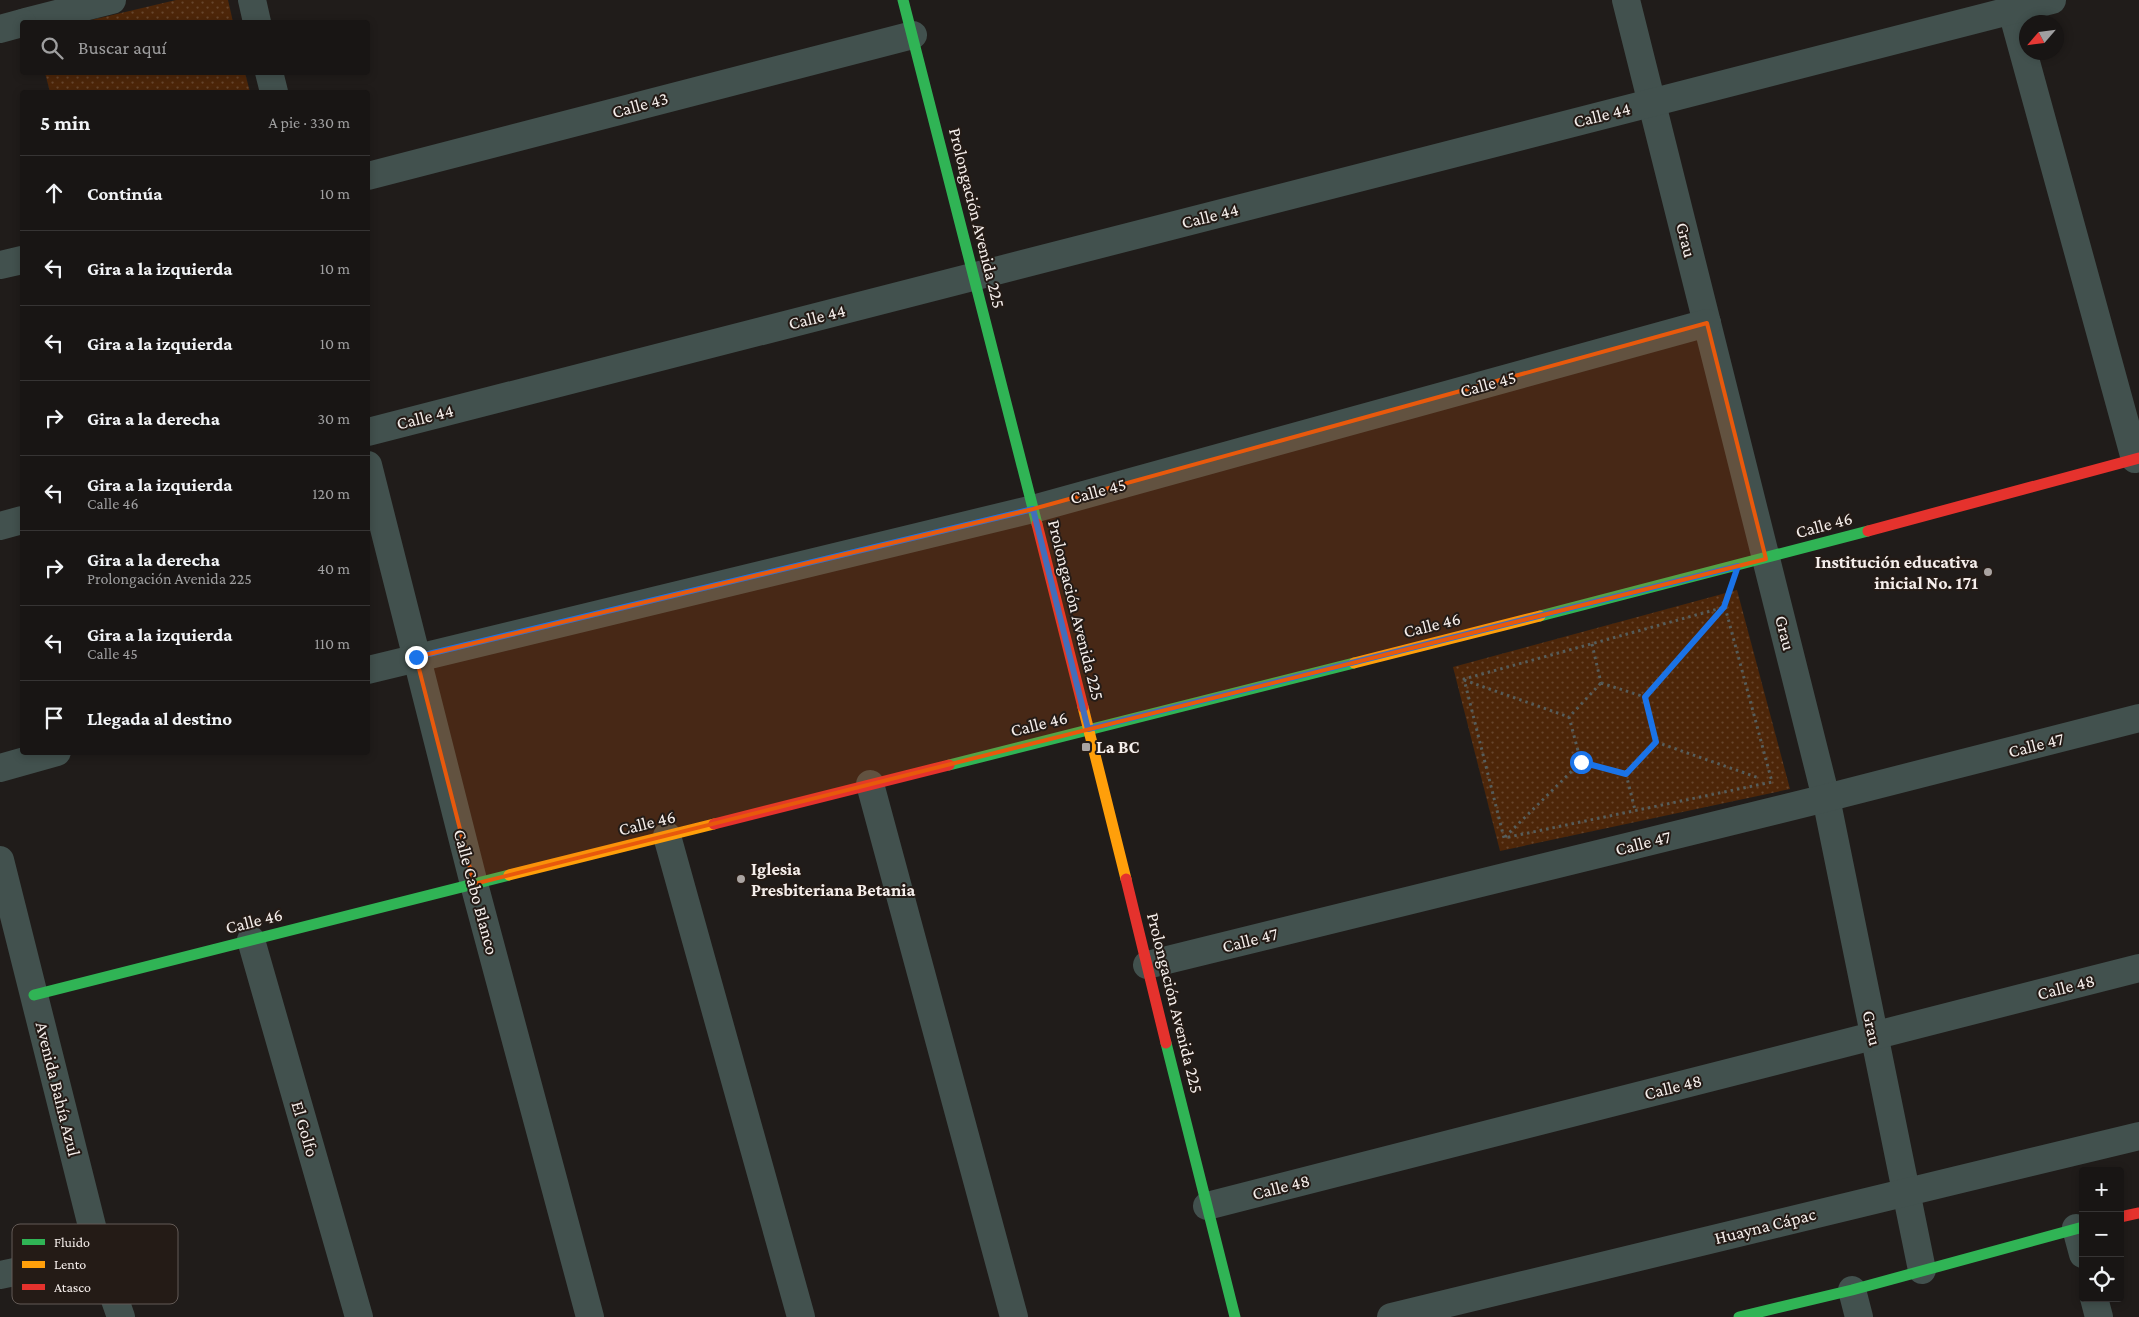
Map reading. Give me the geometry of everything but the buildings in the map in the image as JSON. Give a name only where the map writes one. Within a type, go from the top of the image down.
[{"type":"street","points":[[35,20],[112,0]]},
{"type":"street","points":[[252,0],[257,20]]},
{"type":"street","name":"Prolongación Avenida 225","points":[[903,0],[975,276],[1235,1317]]},
{"type":"street","name":"Grau","points":[[1626,0],[1766,559],[1814,801],[1873,1036],[1922,1270]]},
{"type":"street","name":"Calle 44","points":[[370,431],[2052,0]]},
{"type":"street","points":[[2012,11],[2137,458]]},
{"type":"street","points":[[0,29],[20,24]]},
{"type":"street","name":"Calle 43","points":[[370,175],[912,35]]},
{"type":"street","points":[[270,75],[274,90]]},
{"type":"street","points":[[0,265],[20,260]]},
{"type":"street","name":"Calle 45","points":[[370,669],[1033,509],[1707,324]]},
{"type":"street","name":"Calle 46","points":[[34,995],[1766,559],[2137,458]]},
{"type":"street","name":"Calle Cabo Blanco","points":[[370,473],[474,884],[590,1317]]},
{"type":"street","points":[[0,526],[20,521]]},
{"type":"street","name":"Calle 47","points":[[1147,965],[1814,801],[2139,718]]},
{"type":"street","points":[[0,768],[47,755]]},
{"type":"street","points":[[870,784],[1014,1317]]},
{"type":"street","points":[[667,836],[801,1317]]},
{"type":"street","name":"Avenida Bahía Azul","points":[[0,860],[91,1224]]},
{"type":"street","name":"El Golfo","points":[[251,940],[359,1317]]},
{"type":"street","name":"Calle 48","points":[[1208,1206],[2139,968]]},
{"type":"street","name":"Huayna Cápac","points":[[1391,1317],[2139,1136]]},
{"type":"street","points":[[2124,1216],[2139,1213]]},
{"type":"street","points":[[1739,1317],[1852,1290],[2079,1227]]},
{"type":"street","points":[[1852,1290],[1859,1317]]},
{"type":"street","points":[[2095,1302],[2099,1317]]},
{"type":"street","name":"Avenida Bahía Azul","points":[[116,1304],[121,1317]]},
{"type":"path","points":[[1645,697],[1724,607],[1738,566]]},
{"type":"path","points":[[1464,680],[1724,607]]},
{"type":"path","points":[[1724,607],[1772,782]]},
{"type":"path","points":[[1592,644],[1601,682]]},
{"type":"path","points":[[1464,680],[1569,717]]},
{"type":"path","points":[[1464,680],[1504,838]]},
{"type":"path","points":[[1601,682],[1645,697]]},
{"type":"path","points":[[1569,717],[1601,682]]},
{"type":"path","points":[[1645,697],[1656,742]]},
{"type":"path","points":[[1569,717],[1581,762]]},
{"type":"path","points":[[1656,742],[1772,782],[1814,801]]},
{"type":"path","points":[[1626,774],[1656,742]]},
{"type":"path","points":[[1504,838],[1581,762]]},
{"type":"path","points":[[1581,762],[1626,774]]},
{"type":"path","points":[[1626,774],[1635,811]]},
{"type":"path","points":[[1504,838],[1772,782]]},
{"type":"highlighted area","points":[[1707,323],[1766,559],[474,884],[416,657],[1033,509]]},
{"type":"shaded area","points":[[176,0],[228,0],[233,20],[91,20]]},
{"type":"shaded area","points":[[46,75],[246,75],[249,90],[49,90]]},
{"type":"shaded area","points":[[1737,590],[1790,789],[1500,851],[1453,667]]},
{"type":"traffic: fast","points":[[903,0],[1037,524]]},
{"type":"traffic: fast","points":[[1540,616],[1868,531]]},
{"type":"traffic: fast","points":[[949,765],[1354,663]]},
{"type":"traffic: fast","points":[[34,995],[509,875]]},
{"type":"traffic: fast","points":[[1166,1043],[1235,1317]]},
{"type":"traffic: fast","points":[[1739,1317],[1852,1290],[2079,1228]]},
{"type":"traffic: slow","points":[[1354,663],[1540,616]]},
{"type":"traffic: slow","points":[[1083,707],[1126,879]]},
{"type":"traffic: slow","points":[[509,875],[714,824]]},
{"type":"traffic: jam","points":[[1868,531],[2139,458]]},
{"type":"traffic: jam","points":[[1037,524],[1083,707]]},
{"type":"traffic: jam","points":[[714,824],[949,765]]},
{"type":"traffic: jam","points":[[1126,879],[1166,1043]]},
{"type":"traffic: jam","points":[[2124,1216],[2139,1213]]},
{"type":"place","name":"Institución educativa inicial No. 171","points":[[1988,572]]},
{"type":"place","name":"La BC","points":[[1086,747]]},
{"type":"place","name":"Iglesia Presbiteriana Betania","points":[[741,879]]},
{"type":"route","points":[[416,657],[1033,509],[1088,729],[1738,566],[1724,607],[1645,697],[1656,742],[1626,774],[1581,762]]}]
